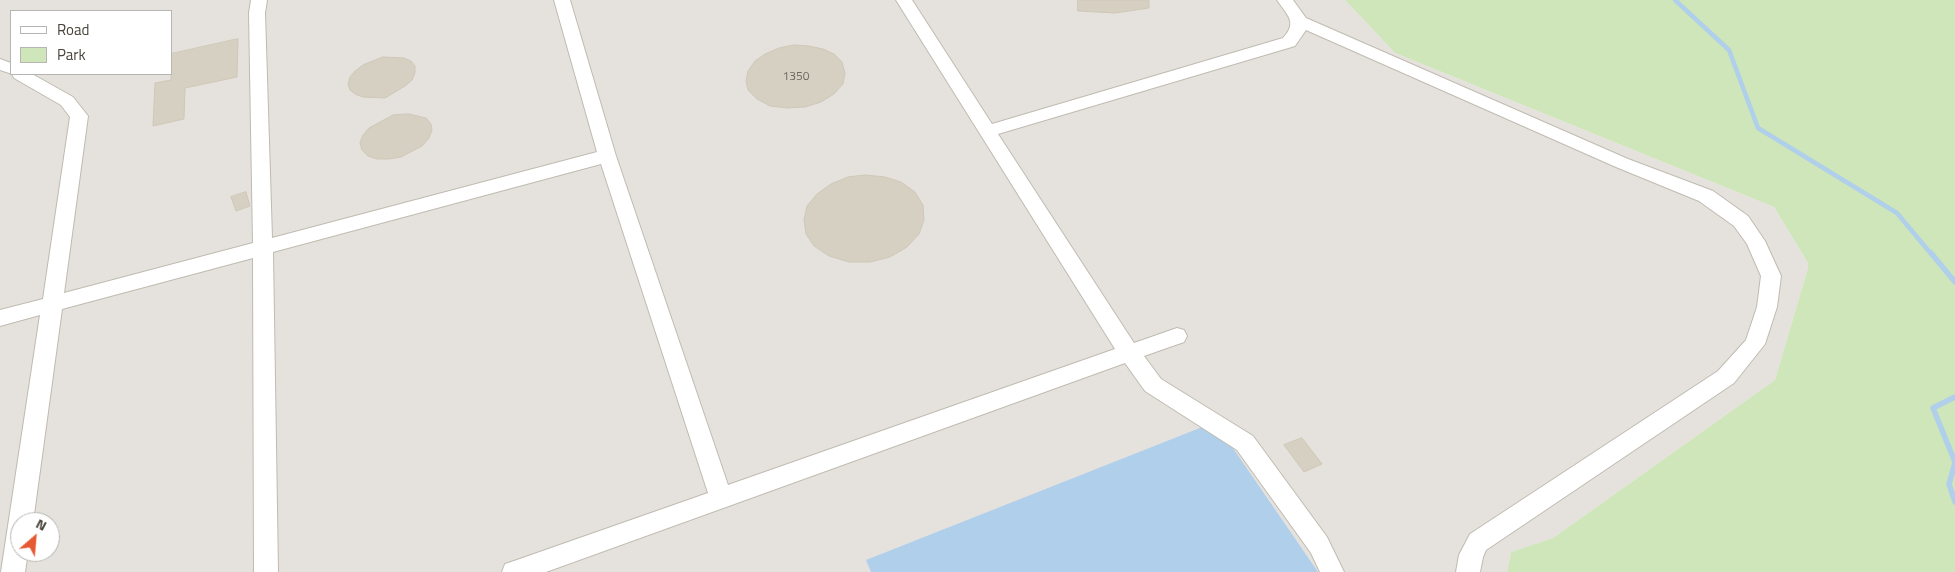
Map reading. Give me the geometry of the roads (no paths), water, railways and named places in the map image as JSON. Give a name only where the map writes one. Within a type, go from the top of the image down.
[{"type":"lane","points":[[259,0],[257,13],[263,248],[266,572]]},
{"type":"lane","points":[[562,0],[607,156],[721,498]]},
{"type":"lane","points":[[904,0],[1129,353],[1152,385],[1245,442],[1319,545],[1332,572]]},
{"type":"lane","points":[[987,131],[1289,42],[1298,33],[1299,21],[1296,12],[1285,0]]},
{"type":"lane","points":[[1299,21],[1622,163],[1706,196],[1741,221],[1755,241],[1771,276],[1767,307],[1755,344],[1726,377],[1478,542],[1471,554],[1468,572]]},
{"type":"lane","points":[[22,75],[67,101],[79,116],[22,512]]},
{"type":"lane","points":[[0,318],[607,156]]},
{"type":"lane","points":[[514,572],[1177,336]]},
{"type":"water","points":[[1215,422],[1318,572],[871,572],[866,560]]},
{"type":"waterway","points":[[1675,0],[1729,50],[1758,128],[1897,213],[1932,255]]},
{"type":"waterway","points":[[1931,253],[1955,282]]},
{"type":"waterway","points":[[1955,397],[1933,408],[1955,462]]},
{"type":"waterway","points":[[1955,463],[1949,484],[1955,502]]}]
